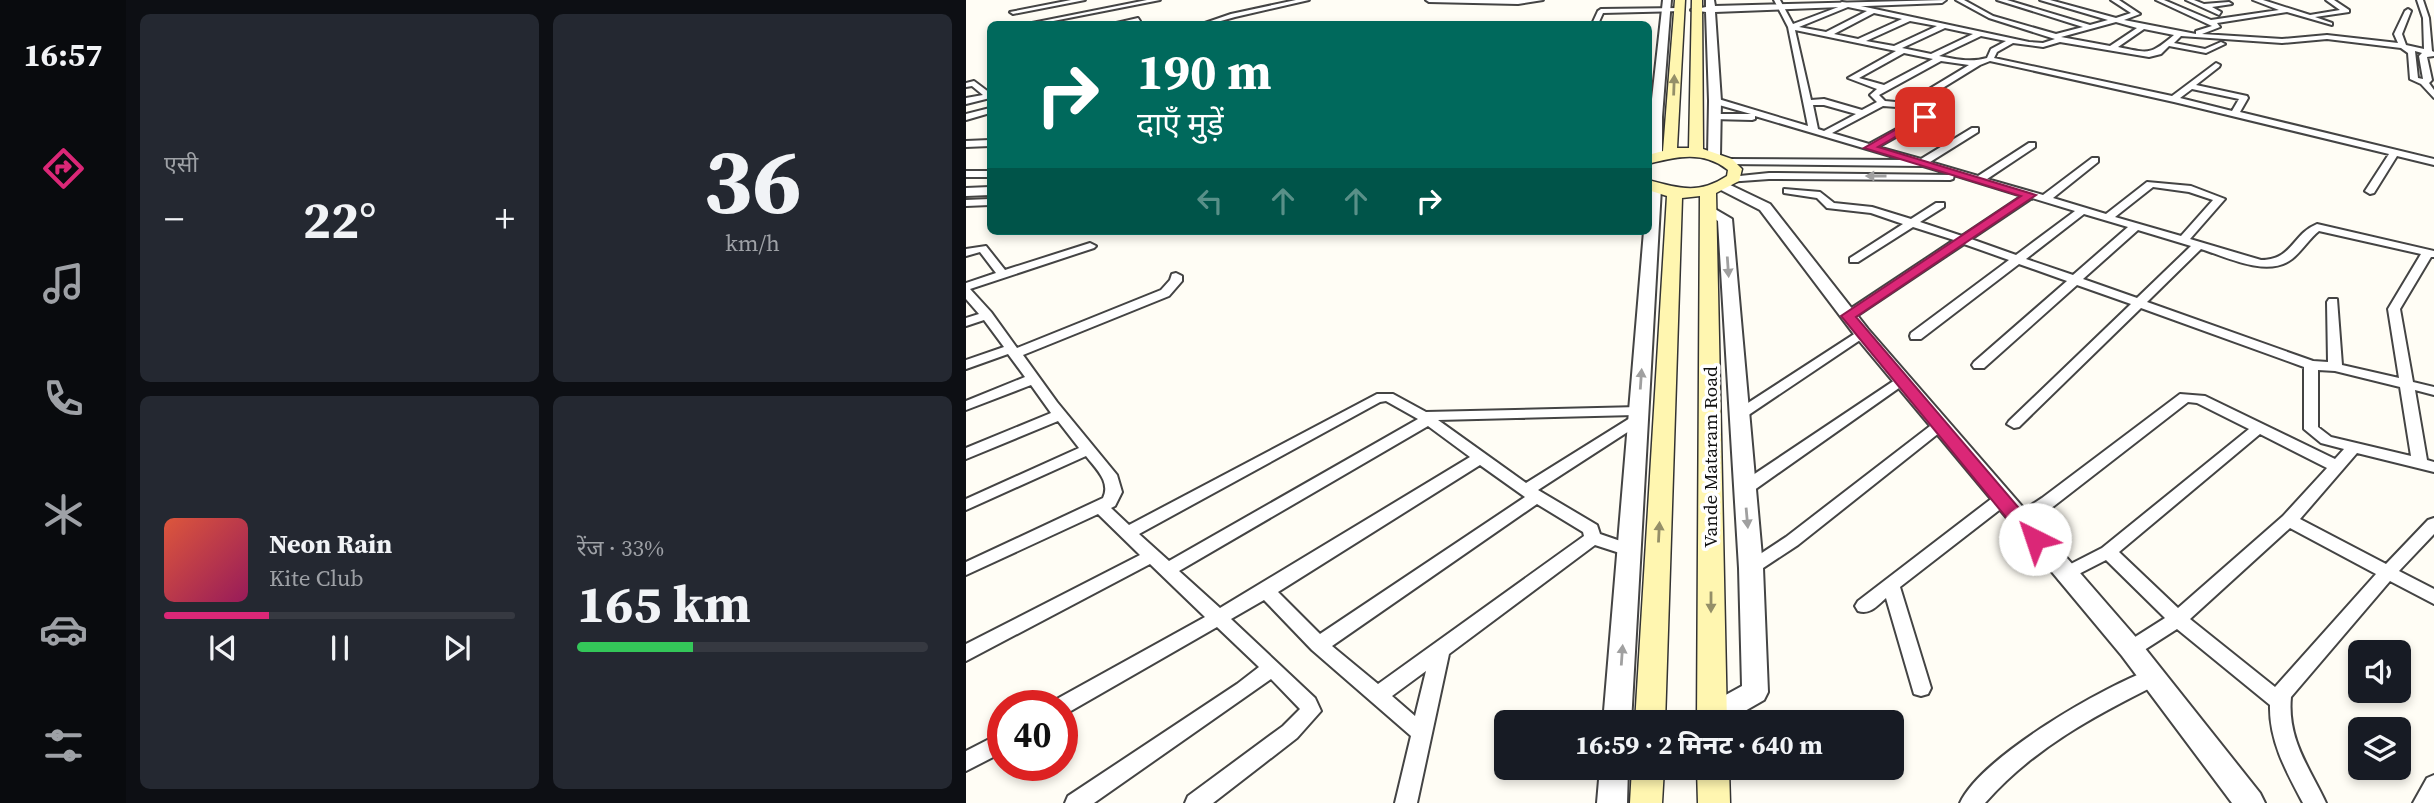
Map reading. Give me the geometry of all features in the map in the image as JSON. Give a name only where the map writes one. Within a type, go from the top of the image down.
[{"type":"main road","points":[[1696,5],[1696,153]]},
{"type":"main road","points":[[1672,6],[1656,157],[1696,153],[1719,156]]},
{"type":"main road","name":"Vande Mataram Road","points":[[1712,710],[1718,191],[1735,169],[1719,156]]},
{"type":"main road","points":[[1650,710],[1659,188],[1718,191]]},
{"type":"main road","points":[[1646,803],[1647,780]]},
{"type":"main road","points":[[1713,780],[1714,803]]},
{"type":"street","points":[[1013,12],[1082,0]]},
{"type":"street","points":[[1044,21],[1105,5],[1145,0]]},
{"type":"street","points":[[1038,21],[1157,0]]},
{"type":"street","points":[[1214,21],[1287,1],[1306,0]]},
{"type":"street","points":[[1429,0],[1540,0]]},
{"type":"street","points":[[1791,27],[1844,5],[1941,0]]},
{"type":"street","points":[[1959,0],[1992,17],[2058,38],[2109,50],[2149,55],[2180,34]]},
{"type":"street","points":[[2000,0],[2088,26]]},
{"type":"street","points":[[2043,0],[2143,27],[2191,36],[2282,41],[2327,37],[2403,46],[2431,53]]},
{"type":"street","points":[[1696,5],[1816,2],[1844,5],[2011,41],[2043,45],[2088,26],[2137,13],[2114,0]]},
{"type":"street","points":[[2159,0],[2212,22],[2287,10]]},
{"type":"street","points":[[2189,0],[2219,13]]},
{"type":"street","points":[[2256,0],[2330,24]]},
{"type":"street","points":[[2308,16],[2347,11],[2329,0]]},
{"type":"street","points":[[2420,0],[2430,18],[2431,53]]},
{"type":"street","points":[[1632,1],[1672,6]]},
{"type":"street","points":[[1778,3],[1791,27],[1808,103],[1819,133]]},
{"type":"street","points":[[2203,6],[2230,4]]},
{"type":"street","points":[[1710,5],[1719,156]]},
{"type":"street","points":[[1596,21],[1601,10],[1672,6]]},
{"type":"street","points":[[1656,157],[1652,117],[1672,6]]},
{"type":"street","points":[[2408,11],[2398,34],[2403,46],[2412,52],[2414,79],[2424,82],[2434,96]]},
{"type":"street","points":[[1828,34],[1872,12]]},
{"type":"street","points":[[1073,15],[1076,21]]},
{"type":"street","points":[[1861,40],[1908,19]]},
{"type":"street","points":[[2188,21],[2200,19]]},
{"type":"street","points":[[1132,21],[1138,20]]},
{"type":"street","points":[[2191,36],[2218,27],[2212,22]]},
{"type":"street","points":[[2156,28],[2176,23]]},
{"type":"street","points":[[1791,27],[1978,63]]},
{"type":"street","points":[[1884,88],[1852,78],[1942,27]]},
{"type":"street","points":[[2109,50],[2143,27]]},
{"type":"street","points":[[1882,103],[1874,95],[1979,34]]},
{"type":"street","points":[[1990,59],[1994,51],[2011,41]]},
{"type":"street","points":[[2168,44],[2206,51],[2221,44]]},
{"type":"street","points":[[2424,82],[2428,80],[2423,56],[2431,53]]},
{"type":"street","points":[[2023,66],[2038,57]]},
{"type":"street","points":[[1819,133],[1882,103],[1907,106],[1978,63],[1990,59],[2235,113],[2434,162]]},
{"type":"street","points":[[2174,99],[2216,65]]},
{"type":"street","points":[[970,84],[987,80]]},
{"type":"street","points":[[970,84],[987,94]]},
{"type":"street","points":[[2190,86],[2244,98],[2235,113]]},
{"type":"street","points":[[966,101],[987,97]]},
{"type":"street","points":[[1715,101],[2198,246],[2276,265],[2285,261],[2314,228],[2323,227],[2431,253],[2394,309],[2406,383],[2427,465],[2326,440],[2311,429],[2311,365]]},
{"type":"street","points":[[1808,103],[1824,102],[1863,113]]},
{"type":"street","points":[[966,117],[987,112]]},
{"type":"street","points":[[1715,117],[1768,118]]},
{"type":"street","points":[[1869,148],[1925,117]]},
{"type":"street","points":[[1719,156],[1922,163],[1975,130]]},
{"type":"street","points":[[966,144],[987,143]]},
{"type":"street","points":[[1718,191],[1769,176],[1974,178],[2032,145]]},
{"type":"street","points":[[2370,191],[2395,154]]},
{"type":"street","points":[[1719,156],[1897,162]]},
{"type":"street","points":[[2045,200],[2095,160]]},
{"type":"street","points":[[966,174],[987,174]]},
{"type":"street","points":[[966,183],[987,183]]},
{"type":"street","points":[[2107,218],[2151,184],[2191,189],[2220,199],[2182,241]]},
{"type":"street","points":[[1618,710],[1638,415],[1659,188]]},
{"type":"street","points":[[966,192],[987,191]]},
{"type":"street","points":[[1718,191],[1765,207],[1848,316],[1939,426],[2131,649],[2250,803]]},
{"type":"street","points":[[1718,191],[1726,219],[1751,568],[1755,692],[1726,710]]},
{"type":"street","points":[[1788,191],[1820,195],[1831,206],[1863,208],[1961,239],[2311,365],[2335,367],[2434,391]]},
{"type":"street","points":[[1848,316],[2030,195]]},
{"type":"street","points":[[966,203],[987,202]]},
{"type":"street","points":[[1854,260],[1940,205]]},
{"type":"street","points":[[1916,336],[2082,211]]},
{"type":"street","points":[[1979,365],[2134,227]]},
{"type":"street","points":[[966,240],[982,248],[1002,274]]},
{"type":"street","points":[[966,569],[1100,507],[1109,502],[1114,492],[1112,479],[1060,415],[966,289],[1002,274],[1090,246]]},
{"type":"street","points":[[2014,424],[2198,246]]},
{"type":"street","points":[[966,253],[982,248]]},
{"type":"street","points":[[966,365],[1012,351],[1165,293],[1176,281],[1176,276]]},
{"type":"street","points":[[2333,302],[2335,367]]},
{"type":"street","points":[[966,322],[987,315]]},
{"type":"street","points":[[1739,415],[1862,333]]},
{"type":"street","points":[[966,406],[1033,379]]},
{"type":"street","points":[[1744,489],[1901,380]]},
{"type":"street","points":[[1127,533],[1377,398],[1388,397],[1425,418],[1531,494],[1591,529],[1593,538]]},
{"type":"street","points":[[2019,521],[2048,502],[2185,397],[2200,399],[2336,466]]},
{"type":"street","points":[[966,454],[1060,415]]},
{"type":"street","points":[[1167,570],[1425,418],[1638,415]]},
{"type":"street","points":[[1319,645],[1638,415]]},
{"type":"street","points":[[1751,568],[1792,541],[1939,426]]},
{"type":"street","points":[[2066,575],[2108,552],[2260,427]]},
{"type":"street","points":[[2131,649],[2178,620],[2289,520],[2354,447]]},
{"type":"street","points":[[966,505],[1087,450]]},
{"type":"street","points":[[1078,697],[1266,591],[1480,458]]},
{"type":"street","points":[[1864,606],[2001,500]]},
{"type":"street","points":[[1100,507],[1219,616],[1308,704],[1311,711],[1290,732],[1196,803]]},
{"type":"street","points":[[2289,520],[2434,597]]},
{"type":"street","points":[[2315,803],[2287,749],[2278,711],[2281,694],[2434,524]]},
{"type":"street","points":[[1593,538],[1629,550]]},
{"type":"street","points":[[1378,695],[1593,538]]},
{"type":"street","points":[[2108,552],[2178,620],[2279,701]]},
{"type":"street","points":[[966,653],[1152,556]]},
{"type":"street","points":[[1891,585],[1921,688]]},
{"type":"street","points":[[1266,591],[1319,645],[1421,733]]},
{"type":"street","points":[[1406,803],[1440,650]]},
{"type":"street","points":[[1076,803],[1244,690],[1272,668]]},
{"type":"street","points":[[1971,803],[1992,777],[2064,722],[2153,677]]},
{"type":"street","points":[[966,762],[987,750]]},
{"type":"street","points":[[1612,803],[1613,780]]},
{"type":"street","points":[[2424,803],[2434,785]]},
{"type":"route","points":[[1925,117],[1869,148],[2030,195],[1848,316],[2035,539]]}]
